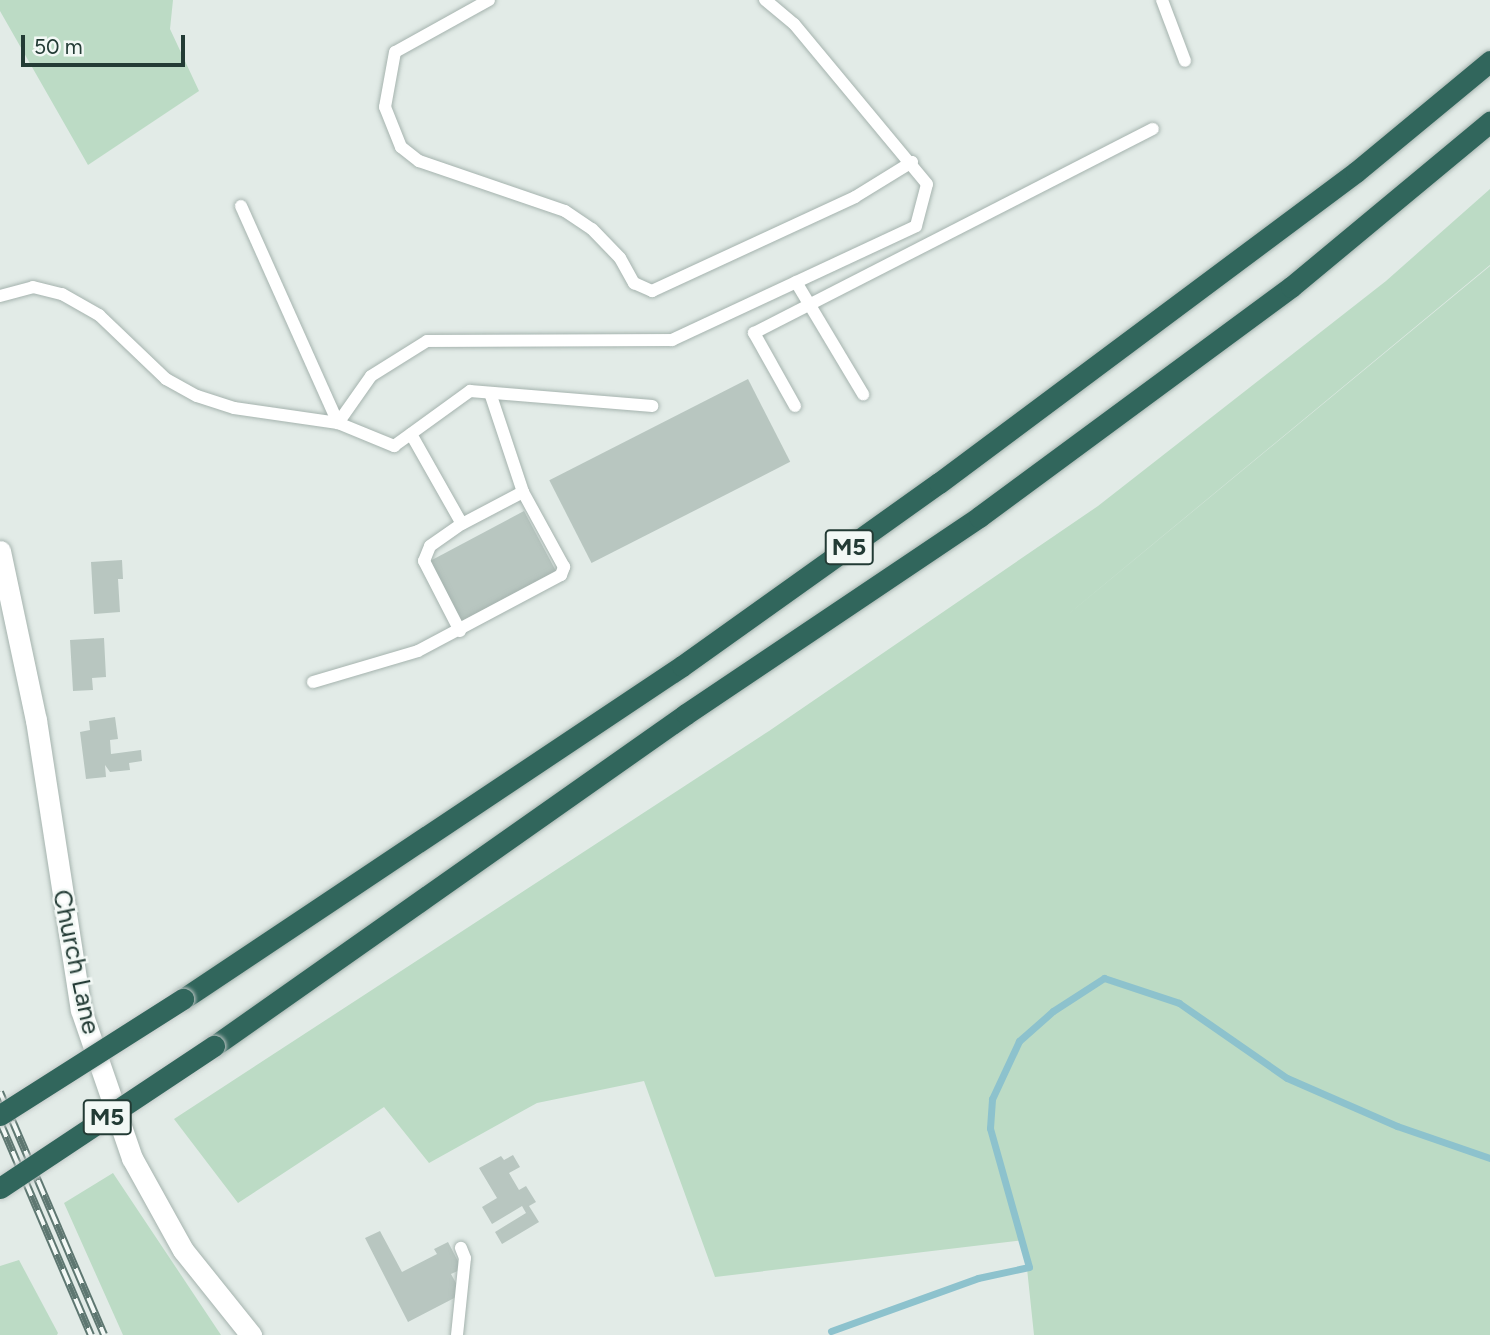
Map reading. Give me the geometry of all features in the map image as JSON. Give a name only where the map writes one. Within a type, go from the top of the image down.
[{"type":"highway","name":"M5","points":[[0,1115],[183,999],[682,666],[928,491],[1356,172],[1490,61]]},
{"type":"highway","name":"M5","points":[[0,1188],[214,1046],[685,714],[978,517],[1291,287],[1490,122]]},
{"type":"street","name":"Church Lane","points":[[0,551],[36,720],[81,1010],[132,1158],[183,1250],[251,1335]]},
{"type":"lane","points":[[489,0],[395,52],[385,107],[401,147],[419,161],[565,211],[592,229],[620,258],[634,283],[652,291],[855,197],[912,162]]},
{"type":"lane","points":[[338,423],[371,376],[427,341],[673,340],[916,226],[928,184],[912,162],[878,129],[794,24],[765,0]]},
{"type":"lane","points":[[1162,0],[1185,61]]},
{"type":"lane","points":[[795,406],[754,333],[1153,128]]},
{"type":"lane","points":[[241,206],[338,423]]},
{"type":"lane","points":[[796,282],[863,394]]},
{"type":"lane","points":[[0,296],[33,287],[62,295],[99,314],[166,379],[197,396],[234,408],[338,423],[394,446],[470,391],[652,406]]},
{"type":"lane","points":[[313,682],[418,651],[460,631],[564,571],[523,492],[490,393]]},
{"type":"lane","points":[[411,434],[462,524]]},
{"type":"lane","points":[[460,631],[424,561],[430,546],[462,524],[523,492]]},
{"type":"lane","points":[[457,1335],[465,1258],[461,1248]]},
{"type":"green space","points":[[0,0],[173,0],[170,29],[199,91],[88,165],[0,11]]},
{"type":"green space","points":[[1490,189],[1490,265],[1054,626],[1490,266],[1490,1335],[1034,1335],[1024,1240],[715,1277],[644,1081],[537,1103],[429,1163],[384,1107],[238,1203],[174,1119],[769,731],[1098,506],[1386,281]]},
{"type":"green space","points":[[113,1173],[221,1335],[123,1335],[64,1203]]},
{"type":"green space","points":[[19,1260],[57,1335],[0,1335],[0,1266]]},
{"type":"building","points":[[748,379],[790,462],[592,563],[549,480]]},
{"type":"building","points":[[524,511],[556,571],[461,622],[429,562]]},
{"type":"building","points":[[122,560],[123,579],[118,579],[120,612],[94,614],[91,562]]},
{"type":"building","points":[[104,638],[106,677],[92,678],[93,690],[73,691],[70,640]]},
{"type":"building","points":[[115,717],[118,739],[110,740],[111,754],[141,750],[142,761],[129,763],[130,770],[110,772],[105,765],[106,777],[86,779],[80,732],[90,730],[89,721]]},
{"type":"building","points":[[513,1155],[520,1167],[509,1173],[519,1190],[526,1186],[536,1202],[529,1206],[539,1222],[502,1244],[495,1232],[526,1213],[522,1206],[492,1224],[482,1207],[497,1198],[479,1168],[501,1156],[504,1160]]},
{"type":"building","points":[[380,1231],[402,1272],[437,1254],[434,1249],[448,1242],[462,1269],[451,1274],[462,1294],[408,1322],[365,1238]]},
{"type":"waterway","points":[[831,1331],[978,1278],[1029,1267],[990,1128],[992,1099],[1019,1041],[1053,1011],[1104,978],[1179,1003],[1287,1078],[1397,1126],[1490,1158]]},
{"type":"railway","points":[[0,1092],[104,1335]]},
{"type":"railway","points":[[0,1122],[91,1335]]}]
